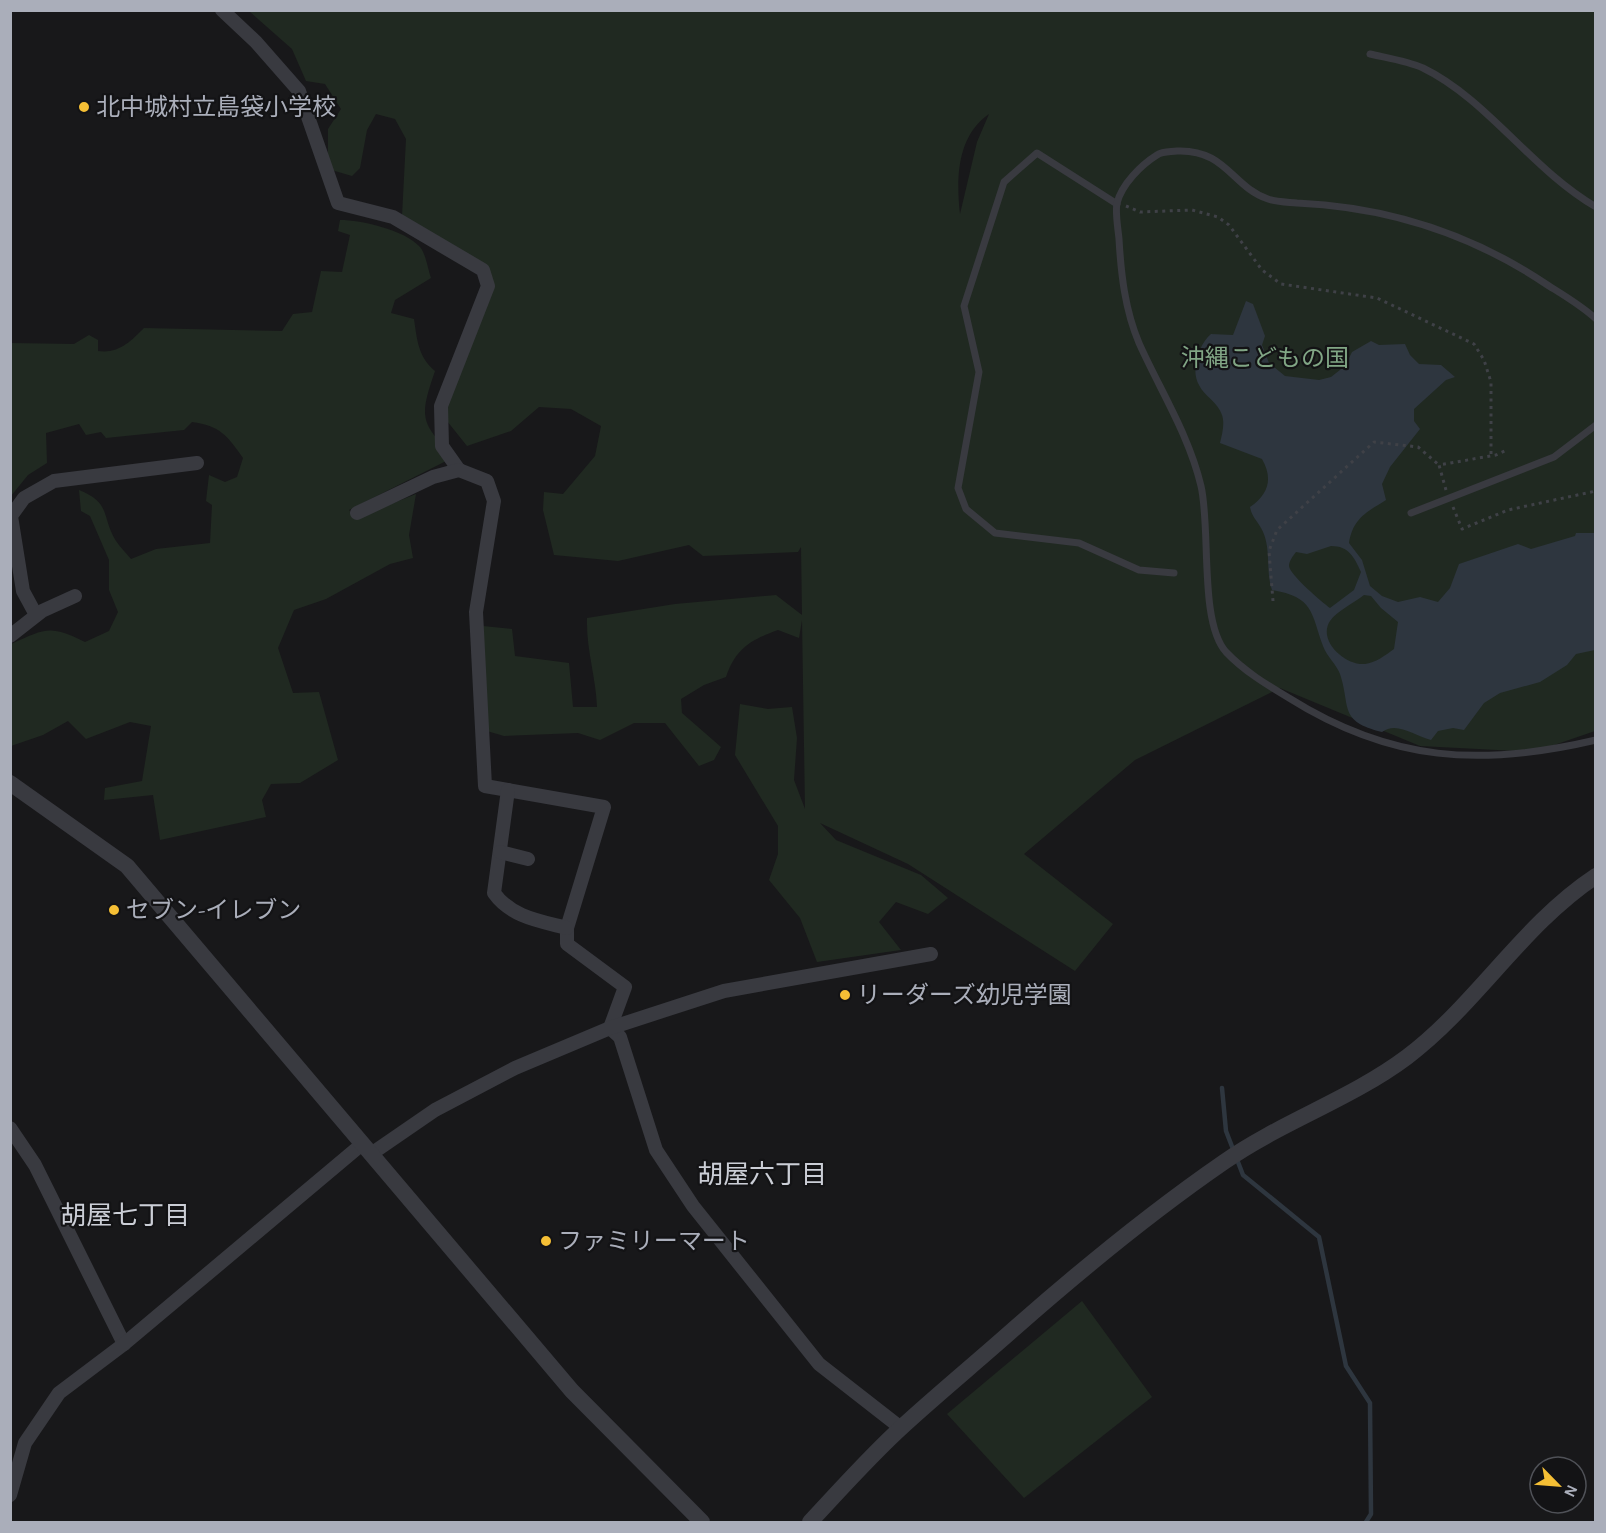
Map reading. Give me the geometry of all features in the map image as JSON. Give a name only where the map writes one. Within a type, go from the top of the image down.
[{"type":"street","points":[[222,10],[256,42],[299,91],[338,203],[393,217],[483,270],[488,286],[441,406],[442,446],[459,470],[487,481],[494,501],[476,612],[486,786],[604,807],[567,928],[567,944],[625,987],[610,1028]]},
{"type":"street","points":[[36,615],[22,591],[11,516],[24,498],[54,481],[196,463]]},
{"type":"street","points":[[357,513],[433,477],[459,470]]},
{"type":"street","points":[[10,636],[36,615],[75,596]]},
{"type":"street","points":[[10,783],[127,866],[572,1391],[702,1522]]},
{"type":"street","points":[[508,790],[494,893],[501,904],[522,916],[567,928]]},
{"type":"street","points":[[500,852],[528,859]]},
{"type":"street","points":[[810,1522],[901,1428],[1096,1257],[1146,1217],[1226,1160],[1400,1063],[1431,1039],[1529,933],[1559,904],[1596,876]]},
{"type":"street","points":[[10,1495],[25,1443],[59,1394],[366,1150],[515,1068],[610,1028],[724,991],[931,954]]},
{"type":"street","points":[[610,1028],[620,1037],[656,1150],[693,1206],[819,1364],[901,1428]]},
{"type":"street","points":[[10,1128],[35,1166],[124,1344]]},
{"type":"lane","points":[[1370,54],[1422,68],[1458,90],[1553,177],[1596,207]]},
{"type":"lane","points":[[1596,319],[1515,263],[1477,244],[1442,230],[1359,209],[1267,199],[1226,166],[1191,150],[1161,152],[1131,178],[1117,204],[1120,260],[1128,308],[1139,341],[1181,430],[1201,487],[1208,558],[1210,618],[1216,637],[1225,651],[1256,678],[1310,711],[1358,734],[1402,747],[1446,756],[1495,756],[1547,751],[1596,740]]},
{"type":"lane","points":[[1117,204],[1037,153],[1004,182],[964,306],[979,372],[958,488],[966,509],[995,533],[1078,543],[1138,570],[1174,573]]},
{"type":"lane","points":[[1411,513],[1554,457],[1596,425]]},
{"type":"path","points":[[1117,204],[1140,212],[1192,210],[1218,217],[1229,225],[1262,270],[1281,284],[1377,298],[1474,344],[1484,360],[1491,382],[1491,456]]},
{"type":"path","points":[[1273,601],[1269,551],[1277,530],[1374,442],[1418,447],[1439,465]]},
{"type":"green space","name":"沖縄こどもの国","points":[[249,11],[1595,11],[1595,731],[1534,752],[1420,746],[1280,688],[1135,760],[1024,854],[1113,924],[1075,971],[908,864],[820,823],[836,840],[921,875],[948,898],[928,914],[896,902],[879,922],[901,950],[817,962],[800,918],[769,880],[778,854],[778,826],[735,755],[740,704],[768,709],[792,707],[797,738],[794,780],[805,809],[802,620],[799,638],[778,630],[760,637],[740,652],[726,677],[704,685],[681,699],[682,713],[721,747],[714,760],[699,766],[665,723],[634,723],[600,740],[578,733],[504,736],[487,731],[483,626],[512,629],[515,656],[569,663],[573,707],[597,707],[587,618],[675,604],[776,595],[802,615],[801,547],[798,552],[703,556],[689,545],[618,561],[554,555],[543,510],[544,492],[563,494],[595,456],[601,426],[571,409],[539,407],[511,431],[467,446],[439,411],[453,363],[485,307],[488,297],[489,268],[402,216],[406,139],[395,119],[376,114],[367,130],[360,168],[352,176],[328,169],[328,129],[341,109],[325,84],[306,81],[292,49]],"holes":[[[989,114],[977,142],[960,214],[958,186],[961,159],[970,134]]]},
{"type":"green space","points":[[340,220],[371,224],[394,231],[413,241],[422,250],[431,278],[395,300],[391,313],[414,319],[417,341],[422,354],[435,371],[426,399],[426,418],[434,435],[454,457],[349,510],[356,518],[416,494],[409,535],[413,558],[390,564],[326,599],[294,610],[278,648],[293,693],[319,692],[338,760],[300,783],[271,784],[262,800],[266,817],[160,840],[153,795],[104,800],[105,788],[142,781],[151,726],[130,722],[86,739],[68,721],[43,735],[11,746],[11,644],[47,631],[63,633],[85,642],[109,631],[118,612],[109,590],[109,560],[90,516],[81,511],[79,490],[97,500],[116,541],[131,559],[156,549],[210,543],[212,505],[206,501],[209,475],[225,482],[237,477],[243,458],[222,433],[202,424],[192,422],[184,430],[106,438],[101,432],[86,435],[79,424],[46,433],[47,463],[28,475],[11,496],[10,343],[74,344],[89,335],[98,340],[98,351],[105,351],[124,346],[144,328],[282,331],[293,314],[312,312],[321,271],[342,272],[350,235],[338,231]]},
{"type":"green space","points":[[1082,1301],[1152,1397],[1024,1498],[947,1414]]},
{"type":"shaded area","points":[[1246,301],[1253,304],[1265,336],[1262,345],[1269,363],[1285,376],[1319,380],[1331,377],[1345,366],[1352,352],[1371,341],[1379,345],[1405,344],[1410,355],[1419,364],[1441,365],[1455,377],[1446,380],[1414,409],[1414,421],[1420,429],[1390,467],[1382,484],[1386,500],[1362,517],[1351,534],[1349,543],[1362,560],[1370,586],[1382,596],[1398,602],[1420,597],[1438,602],[1450,588],[1459,564],[1518,544],[1531,549],[1575,536],[1576,533],[1595,533],[1595,650],[1576,654],[1567,665],[1540,682],[1500,693],[1484,703],[1464,730],[1453,728],[1438,731],[1431,740],[1394,728],[1382,732],[1368,728],[1352,718],[1340,674],[1325,650],[1309,608],[1296,597],[1272,590],[1264,535],[1250,507],[1261,497],[1267,485],[1267,473],[1262,459],[1220,443],[1222,415],[1201,389],[1196,379],[1197,358],[1207,338],[1211,334],[1233,335]],"holes":[[[1331,546],[1347,550],[1361,572],[1354,590],[1330,608],[1300,582],[1289,566],[1296,552],[1307,554]],[[1364,595],[1371,596],[1398,622],[1394,649],[1369,663],[1358,664],[1342,657],[1336,651],[1330,644],[1327,629],[1330,621],[1337,614]]]},
{"type":"waterway","points":[[1222,1088],[1226,1131],[1243,1175],[1319,1237],[1346,1366],[1370,1403],[1371,1514],[1366,1522]]},
{"type":"place","name":"北中城村立島袋小学校","points":[[84,107]]},
{"type":"place","name":"セブン-イレブン","points":[[114,910]]},
{"type":"place","name":"リーダーズ幼児学園","points":[[845,995]]},
{"type":"place","name":"ファミリーマート","points":[[546,1241]]},
{"type":"district","name":"胡屋六丁目","points":[[762,1174]]},
{"type":"district","name":"胡屋七丁目","points":[[125,1215]]}]
